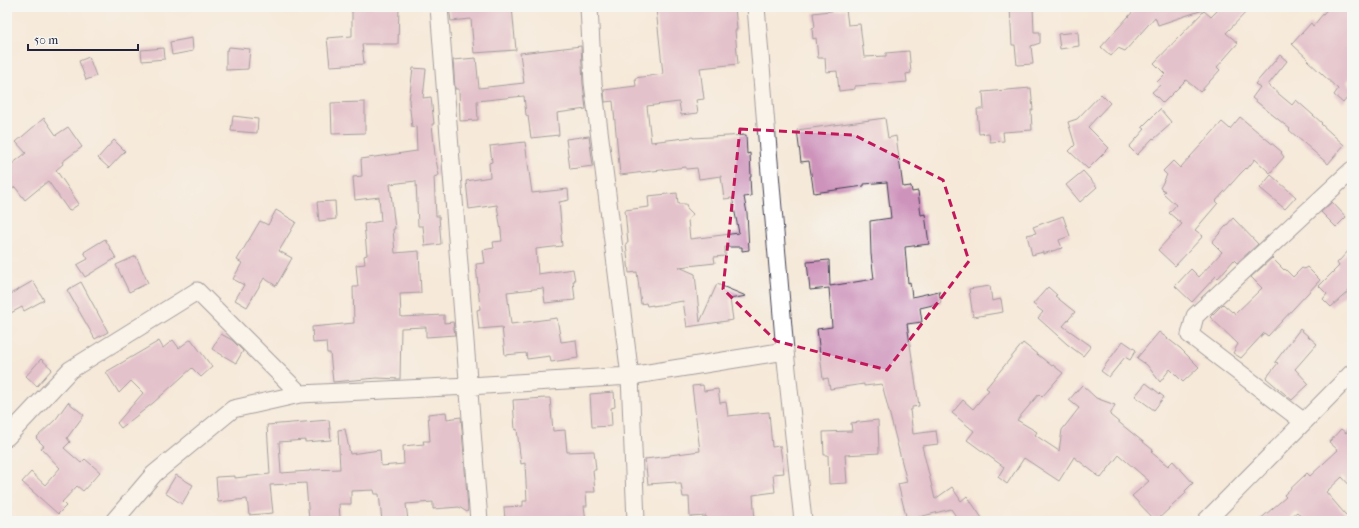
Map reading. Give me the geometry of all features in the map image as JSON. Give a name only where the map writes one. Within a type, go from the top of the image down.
[{"type":"street","points":[[438,7],[479,521]]},
{"type":"street","points":[[589,7],[593,83],[630,376],[636,521]]},
{"type":"street","points":[[756,7],[785,351],[802,521]]},
{"type":"street","points":[[1304,422],[1190,335],[1195,316],[1352,170]]},
{"type":"street","points":[[7,437],[70,370],[197,291],[300,394]]},
{"type":"street","points":[[114,521],[154,474],[233,409],[300,394],[469,386],[630,376],[785,351]]},
{"type":"street","points":[[1206,521],[1352,372]]},
{"type":"highlighted area","points":[[740,129],[854,135],[943,180],[969,261],[887,370],[776,341],[723,289]]},
{"type":"building","points":[[352,7],[399,7],[398,44],[362,44],[364,64],[330,66],[327,38],[352,36]]},
{"type":"building","points":[[449,7],[512,7],[516,50],[474,53],[471,19],[451,21]]},
{"type":"building","points":[[675,7],[735,7],[737,30],[735,30],[738,64],[700,68],[704,99],[696,100],[698,113],[681,115],[679,102],[647,106],[651,142],[693,137],[746,135],[747,154],[750,153],[751,177],[751,196],[744,197],[747,213],[749,250],[742,251],[742,247],[725,247],[725,256],[714,257],[715,263],[679,267],[695,274],[700,322],[717,284],[746,296],[730,299],[733,320],[687,327],[683,301],[653,306],[647,306],[646,303],[641,304],[637,272],[629,273],[625,210],[649,207],[648,196],[677,193],[678,204],[686,204],[687,208],[693,214],[688,220],[690,239],[739,233],[732,198],[724,199],[721,176],[699,179],[697,168],[686,169],[686,167],[620,175],[613,101],[605,102],[604,90],[636,86],[635,78],[663,74],[656,9]]},
{"type":"building","points":[[1010,7],[1033,7],[1034,32],[1040,32],[1040,43],[1031,46],[1033,64],[1017,65],[1015,45],[1012,45]]},
{"type":"building","points":[[1137,7],[1206,7],[1206,9],[1158,25],[1155,17],[1125,51],[1118,48],[1111,56],[1101,47]]},
{"type":"building","points":[[1221,7],[1251,7],[1226,33],[1238,43],[1217,67],[1220,70],[1200,92],[1186,80],[1163,103],[1152,92],[1160,85],[1157,82],[1165,74],[1154,63],[1204,11],[1211,17]]},
{"type":"building","points":[[1329,7],[1347,7],[1352,12],[1352,76],[1347,82],[1352,87],[1352,92],[1343,103],[1334,95],[1338,89],[1292,44],[1311,23],[1313,26]]},
{"type":"building","points":[[846,9],[848,25],[860,24],[864,57],[886,56],[886,53],[909,51],[911,73],[906,74],[907,82],[855,86],[855,89],[839,91],[837,71],[826,72],[825,58],[818,58],[816,38],[813,39],[812,28],[815,27],[813,13]]},
{"type":"building","points":[[1078,32],[1079,46],[1060,49],[1058,34]]},
{"type":"building","points":[[192,38],[193,51],[172,55],[170,42]]},
{"type":"building","points":[[581,46],[586,109],[557,113],[559,135],[531,138],[524,96],[477,101],[478,120],[460,121],[459,89],[455,89],[453,60],[476,58],[479,88],[524,83],[520,53]]},
{"type":"building","points":[[229,47],[250,49],[248,69],[226,70],[226,50],[228,50]]},
{"type":"building","points":[[164,48],[165,59],[142,61],[141,50]]},
{"type":"building","points":[[1280,55],[1287,61],[1268,85],[1292,105],[1296,100],[1344,145],[1328,164],[1289,130],[1290,129],[1252,98],[1260,87],[1255,84]]},
{"type":"building","points":[[89,57],[96,76],[86,80],[79,61]]},
{"type":"building","points":[[413,68],[426,69],[423,98],[431,97],[435,155],[439,175],[434,177],[436,216],[439,216],[441,244],[425,246],[423,226],[418,226],[416,181],[390,184],[395,229],[393,229],[395,253],[419,251],[421,293],[400,294],[401,317],[444,315],[444,323],[453,322],[455,335],[426,337],[426,327],[401,328],[400,379],[377,378],[333,382],[330,353],[327,353],[326,342],[313,343],[312,327],[354,323],[353,287],[358,287],[356,265],[365,264],[364,256],[367,255],[364,224],[381,221],[379,197],[355,200],[353,177],[362,176],[361,159],[417,151],[416,126],[412,127],[409,101]]},
{"type":"building","points":[[1031,88],[1033,110],[1031,110],[1032,130],[1003,132],[1004,141],[990,142],[989,133],[979,134],[977,109],[984,109],[983,92]]},
{"type":"building","points":[[1101,94],[1110,103],[1088,127],[1109,148],[1088,169],[1069,151],[1075,145],[1068,122],[1077,119]]},
{"type":"building","points":[[365,102],[365,133],[332,134],[331,103]]},
{"type":"building","points":[[1160,109],[1172,123],[1154,139],[1153,138],[1137,155],[1129,147],[1145,129],[1142,127]]},
{"type":"building","points":[[233,116],[258,119],[257,133],[231,131]]},
{"type":"building","points":[[1240,117],[1282,152],[1281,153],[1284,157],[1270,173],[1255,159],[1247,169],[1246,168],[1240,174],[1216,201],[1218,203],[1195,230],[1203,236],[1175,266],[1158,250],[1182,224],[1169,213],[1176,205],[1163,193],[1165,191],[1160,188],[1167,175],[1163,171],[1173,161],[1180,168],[1222,122],[1230,129]]},
{"type":"building","points":[[44,118],[56,135],[68,127],[82,147],[62,162],[63,164],[56,170],[79,204],[69,211],[48,181],[25,200],[15,187],[7,193],[7,168],[26,153],[16,142]]},
{"type":"building","points":[[885,118],[888,138],[896,136],[903,187],[911,186],[912,192],[918,191],[921,215],[925,214],[929,244],[905,247],[908,283],[910,282],[912,297],[939,291],[941,303],[920,308],[922,322],[907,324],[919,406],[912,407],[912,410],[910,410],[913,434],[936,431],[938,444],[922,446],[935,499],[952,487],[961,501],[967,496],[984,521],[959,521],[951,509],[907,520],[898,484],[907,482],[882,384],[864,386],[864,384],[830,389],[828,378],[823,379],[817,329],[832,327],[829,288],[810,290],[807,262],[829,260],[830,286],[874,279],[871,254],[870,221],[891,218],[887,182],[864,184],[864,186],[814,193],[809,161],[801,162],[797,130]]},
{"type":"building","points":[[589,136],[593,166],[570,169],[566,139]]},
{"type":"building","points":[[114,140],[125,151],[109,168],[98,158]]},
{"type":"building","points":[[525,142],[532,193],[568,189],[569,200],[559,202],[562,246],[536,249],[538,274],[573,269],[575,281],[573,281],[575,300],[545,303],[543,288],[507,292],[511,324],[557,318],[561,342],[576,340],[578,358],[551,362],[550,356],[527,359],[526,353],[505,355],[502,327],[479,329],[477,310],[480,309],[476,264],[485,263],[483,250],[494,248],[493,242],[502,241],[497,205],[469,209],[466,181],[490,177],[489,163],[492,162],[490,146]]},
{"type":"building","points":[[1083,171],[1097,187],[1080,202],[1066,185]]},
{"type":"building","points":[[1271,175],[1296,197],[1285,209],[1260,188]]},
{"type":"building","points":[[335,201],[336,219],[319,221],[317,202]]},
{"type":"building","points":[[1332,202],[1346,217],[1336,227],[1321,212]]},
{"type":"building","points":[[276,210],[296,222],[279,251],[292,258],[276,286],[264,278],[247,307],[235,300],[244,285],[233,279],[242,263],[237,260],[260,221],[268,225]]},
{"type":"building","points":[[1063,216],[1070,236],[1059,240],[1062,248],[1043,254],[1043,252],[1032,255],[1027,235],[1036,233],[1033,227]]},
{"type":"building","points":[[1233,218],[1258,244],[1237,263],[1234,260],[1218,278],[1216,276],[1192,302],[1175,286],[1191,269],[1199,277],[1222,252],[1212,242]]},
{"type":"building","points":[[105,239],[116,258],[85,277],[77,265],[88,259],[84,252]]},
{"type":"building","points":[[1352,247],[1352,288],[1331,307],[1323,299],[1327,294],[1319,286],[1339,266],[1337,263]]},
{"type":"building","points":[[136,256],[148,283],[129,292],[116,265]]},
{"type":"building","points":[[1272,258],[1293,277],[1302,268],[1304,269],[1307,267],[1320,280],[1268,336],[1264,333],[1241,358],[1233,353],[1238,344],[1210,317],[1223,304],[1235,314],[1262,288],[1251,277]]},
{"type":"building","points":[[33,281],[44,300],[24,311],[22,307],[7,315],[7,296]]},
{"type":"building","points":[[81,282],[108,332],[95,339],[67,290]]},
{"type":"building","points":[[990,286],[992,301],[1001,299],[1003,312],[973,317],[969,289]]},
{"type":"building","points":[[1048,287],[1057,295],[1055,296],[1075,312],[1063,326],[1091,346],[1083,356],[1038,318],[1043,312],[1033,304]]},
{"type":"building","points":[[1300,329],[1317,344],[1295,369],[1309,384],[1292,400],[1266,378],[1278,363],[1275,362]]},
{"type":"building","points":[[1159,332],[1180,348],[1199,367],[1183,382],[1170,369],[1160,382],[1147,365],[1137,358]]},
{"type":"building","points":[[221,334],[232,340],[243,351],[236,363],[212,349]]},
{"type":"building","points":[[191,339],[212,367],[201,377],[192,368],[153,403],[121,428],[117,423],[143,393],[131,381],[119,393],[106,372],[159,341],[163,348],[173,340],[179,348]]},
{"type":"building","points":[[1123,341],[1136,350],[1130,360],[1125,357],[1109,377],[1101,371]]},
{"type":"building","points":[[1023,343],[1063,373],[1042,397],[1039,394],[1017,420],[1037,432],[1035,435],[1059,451],[1062,430],[1079,408],[1069,400],[1082,385],[1096,398],[1115,405],[1110,415],[1153,450],[1151,452],[1168,466],[1173,461],[1193,483],[1185,491],[1186,493],[1156,521],[1132,496],[1149,481],[1119,455],[1101,478],[1074,457],[1059,481],[1024,458],[1007,484],[998,477],[1004,467],[967,440],[974,431],[952,413],[963,400],[973,409],[989,390],[986,388]]},
{"type":"building","points":[[41,359],[52,369],[37,386],[26,376]]},
{"type":"building","points":[[1146,383],[1164,397],[1154,410],[1135,396]]},
{"type":"building","points":[[703,385],[704,391],[718,389],[720,403],[726,402],[728,416],[769,412],[772,447],[780,446],[784,473],[773,474],[775,492],[753,495],[755,521],[707,521],[706,516],[690,517],[689,497],[683,497],[681,484],[676,484],[676,482],[648,484],[645,459],[700,451],[692,386]]},
{"type":"building","points":[[614,392],[615,407],[611,408],[612,426],[592,427],[590,394]]},
{"type":"building","points":[[550,398],[553,431],[565,430],[567,452],[594,451],[596,470],[593,470],[595,492],[586,492],[587,506],[584,506],[586,521],[505,521],[504,507],[523,506],[523,501],[527,501],[525,463],[521,464],[517,429],[515,430],[513,400]]},
{"type":"building","points":[[68,402],[84,415],[67,438],[70,442],[64,448],[81,463],[85,459],[100,472],[83,491],[77,486],[62,502],[66,506],[58,514],[22,482],[31,472],[45,485],[60,468],[41,448],[44,446],[36,438],[56,419]]},
{"type":"building","points":[[446,412],[447,419],[461,417],[467,512],[459,507],[433,509],[433,502],[406,504],[408,521],[382,521],[379,494],[375,494],[374,490],[351,491],[351,504],[339,504],[340,518],[309,520],[306,483],[270,485],[273,513],[249,515],[247,499],[218,502],[216,477],[235,476],[235,478],[270,474],[267,425],[329,420],[331,440],[279,442],[281,473],[340,469],[338,430],[345,429],[350,454],[380,450],[381,466],[404,464],[403,446],[424,444],[423,441],[430,441],[428,414]]},
{"type":"building","points":[[878,420],[879,453],[845,455],[847,483],[829,484],[828,455],[824,455],[823,432],[852,431],[851,423]]},
{"type":"building","points":[[1352,427],[1352,488],[1342,477],[1326,492],[1351,521],[1305,521],[1297,512],[1286,521],[1258,521],[1286,497],[1284,495],[1307,473],[1310,476],[1338,450],[1329,442],[1341,429],[1346,433]]},
{"type":"building","points":[[176,475],[193,485],[182,504],[165,493]]}]
